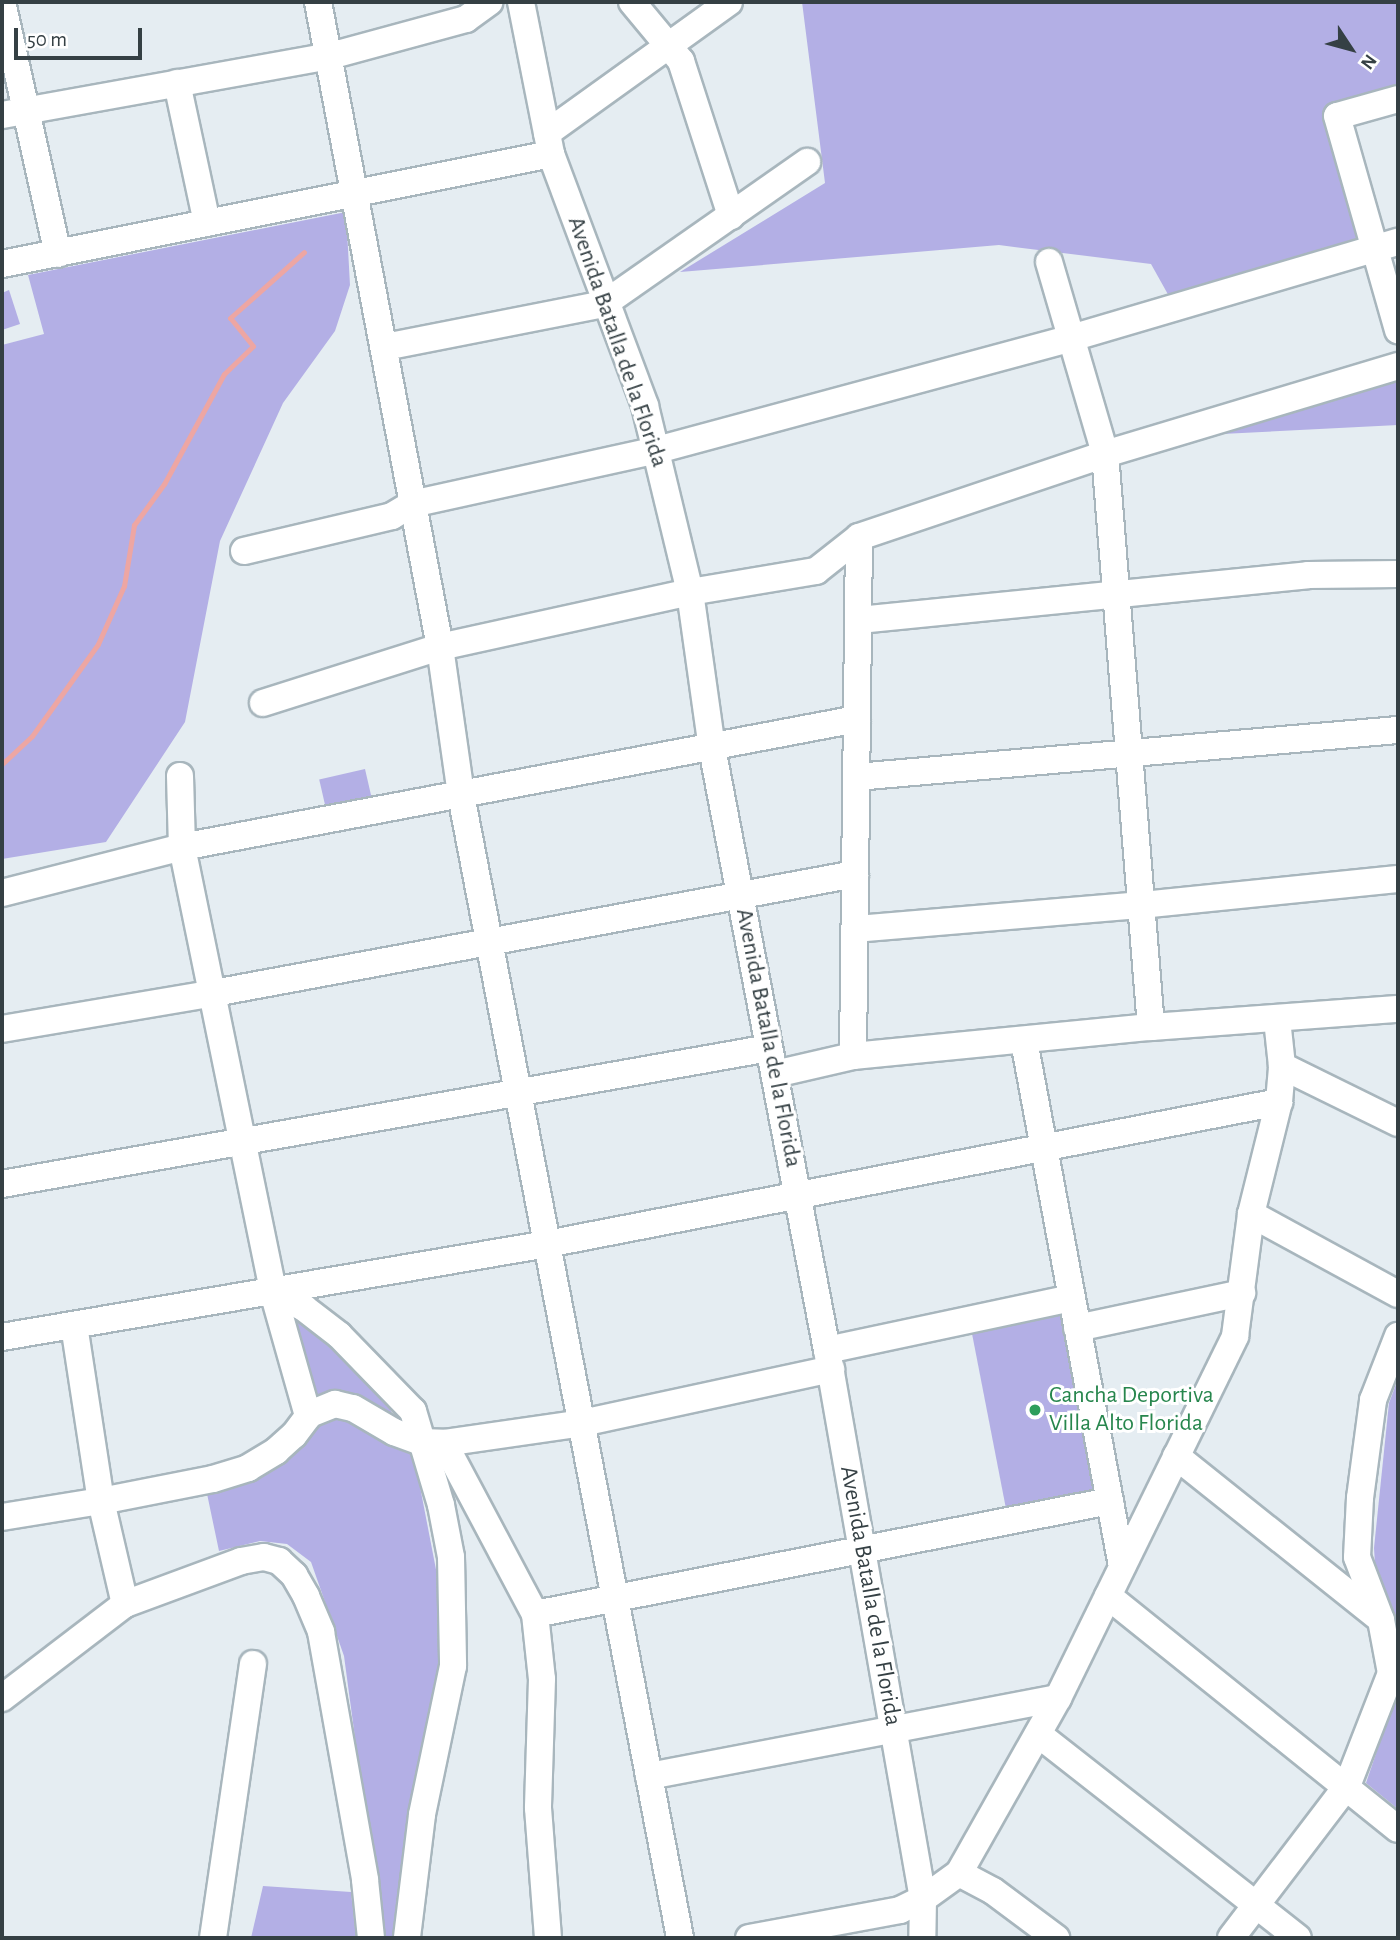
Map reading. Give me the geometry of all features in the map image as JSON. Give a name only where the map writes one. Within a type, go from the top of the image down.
[{"type":"street","points":[[2,2],[13,113],[58,254]]},
{"type":"street","points":[[318,2],[440,647],[461,795],[680,1938]]},
{"type":"street","points":[[13,113],[330,56],[466,19],[489,2]]},
{"type":"street","name":"Avenida Batalla de la Florida","points":[[522,2],[549,144],[604,303],[645,406],[691,592],[712,748],[829,1360],[923,1899],[922,1938]]},
{"type":"street","points":[[632,2],[681,61],[731,216]]},
{"type":"street","points":[[2,264],[356,194],[549,144],[729,2]]},
{"type":"street","points":[[177,83],[207,223]]},
{"type":"street","points":[[1398,99],[1337,116],[1387,246],[1398,330]]},
{"type":"street","points":[[385,346],[604,303],[807,162]]},
{"type":"street","points":[[244,551],[392,516],[412,504],[657,450],[1070,338],[1387,246]]},
{"type":"street","points":[[1049,262],[1105,454],[1151,1027]]},
{"type":"street","points":[[263,703],[440,647],[691,592],[816,571],[859,537],[1105,454],[1398,366]]},
{"type":"street","points":[[853,1056],[859,537]]},
{"type":"street","points":[[859,620],[1116,597],[1308,575],[1398,574]]},
{"type":"street","points":[[2,892],[182,846],[857,719]]},
{"type":"street","points":[[856,777],[1398,730]]},
{"type":"street","points":[[180,776],[182,846],[273,1292],[308,1416]]},
{"type":"street","points":[[2,1029],[214,993],[855,874]]},
{"type":"street","points":[[855,929],[1141,905],[1398,879]]},
{"type":"street","points":[[775,1074],[853,1056],[1151,1027],[1398,1009]]},
{"type":"street","points":[[749,1938],[900,1910],[923,1899],[960,1873],[1058,1698],[1235,1336],[1251,1214],[1279,1102],[1282,1066],[1277,1019]]},
{"type":"street","points":[[1024,1041],[1122,1566]]},
{"type":"street","points":[[2,1184],[769,1048]]},
{"type":"street","points":[[1282,1066],[1398,1123]]},
{"type":"street","points":[[2,1337],[547,1244],[1279,1102]]},
{"type":"street","points":[[1251,1214],[1398,1294]]},
{"type":"street","points":[[273,1292],[304,1308],[339,1335],[412,1411],[535,1614],[542,1679],[538,1808],[548,1938]]},
{"type":"street","points":[[1077,1328],[1242,1293]]},
{"type":"street","points":[[2,1517],[213,1479],[248,1468],[294,1436],[308,1416],[335,1404],[353,1408],[394,1432],[433,1443],[582,1423],[1072,1298]]},
{"type":"street","points":[[74,1325],[101,1501],[125,1604]]},
{"type":"street","points":[[1231,1938],[1347,1786],[1391,1673],[1381,1620],[1357,1557],[1360,1498],[1373,1400],[1398,1336]]},
{"type":"street","points":[[407,1938],[422,1815],[453,1666],[451,1557],[433,1443]]},
{"type":"street","points":[[1176,1456],[1381,1620]]},
{"type":"street","points":[[535,1614],[862,1552],[1110,1501]]},
{"type":"street","points":[[2,1698],[125,1604],[241,1560],[264,1557],[279,1561],[294,1575],[321,1632],[362,1867],[371,1938]]},
{"type":"street","points":[[1108,1596],[1398,1829]]},
{"type":"street","points":[[213,1938],[254,1664]]},
{"type":"street","points":[[649,1776],[1058,1698]]},
{"type":"street","points":[[1038,1734],[1298,1938]]},
{"type":"street","points":[[960,1873],[993,1891],[1056,1938]]},
{"type":"shaded area","points":[[802,2],[1398,2],[1398,89],[1323,112],[1360,241],[1170,298],[1151,264],[999,245],[680,272],[825,183]]},
{"type":"shaded area","points":[[346,212],[350,285],[335,331],[283,403],[220,541],[185,722],[106,842],[2,859],[2,345],[44,334],[28,275]]},
{"type":"shaded area","points":[[9,290],[20,324],[2,330],[2,293]]},
{"type":"shaded area","points":[[1396,378],[1398,425],[1202,435]]},
{"type":"shaded area","points":[[365,769],[372,799],[326,810],[319,780]]},
{"type":"shaded area","name":"Cancha Deportiva Villa Alto Florida","points":[[1065,1309],[1100,1492],[1006,1510],[971,1327]]},
{"type":"shaded area","points":[[291,1312],[385,1398],[416,1466],[439,1585],[441,1671],[400,1938],[382,1938],[344,1656],[311,1562],[287,1544],[260,1541],[219,1551],[206,1489],[278,1467],[313,1433],[312,1391]]},
{"type":"shaded area","points":[[1398,1379],[1398,1631],[1377,1596],[1374,1548],[1389,1403]]},
{"type":"shaded area","points":[[1398,1689],[1398,1809],[1366,1783]]},
{"type":"shaded area","points":[[263,1886],[351,1892],[356,1938],[251,1938]]},
{"type":"waterway","points":[[2,764],[32,736],[98,644],[124,586],[134,525],[164,484],[224,374],[253,346],[230,318],[304,252]]},
{"type":"place","name":"Cancha Deportiva Villa Alto Florida","points":[[1035,1410]]}]
